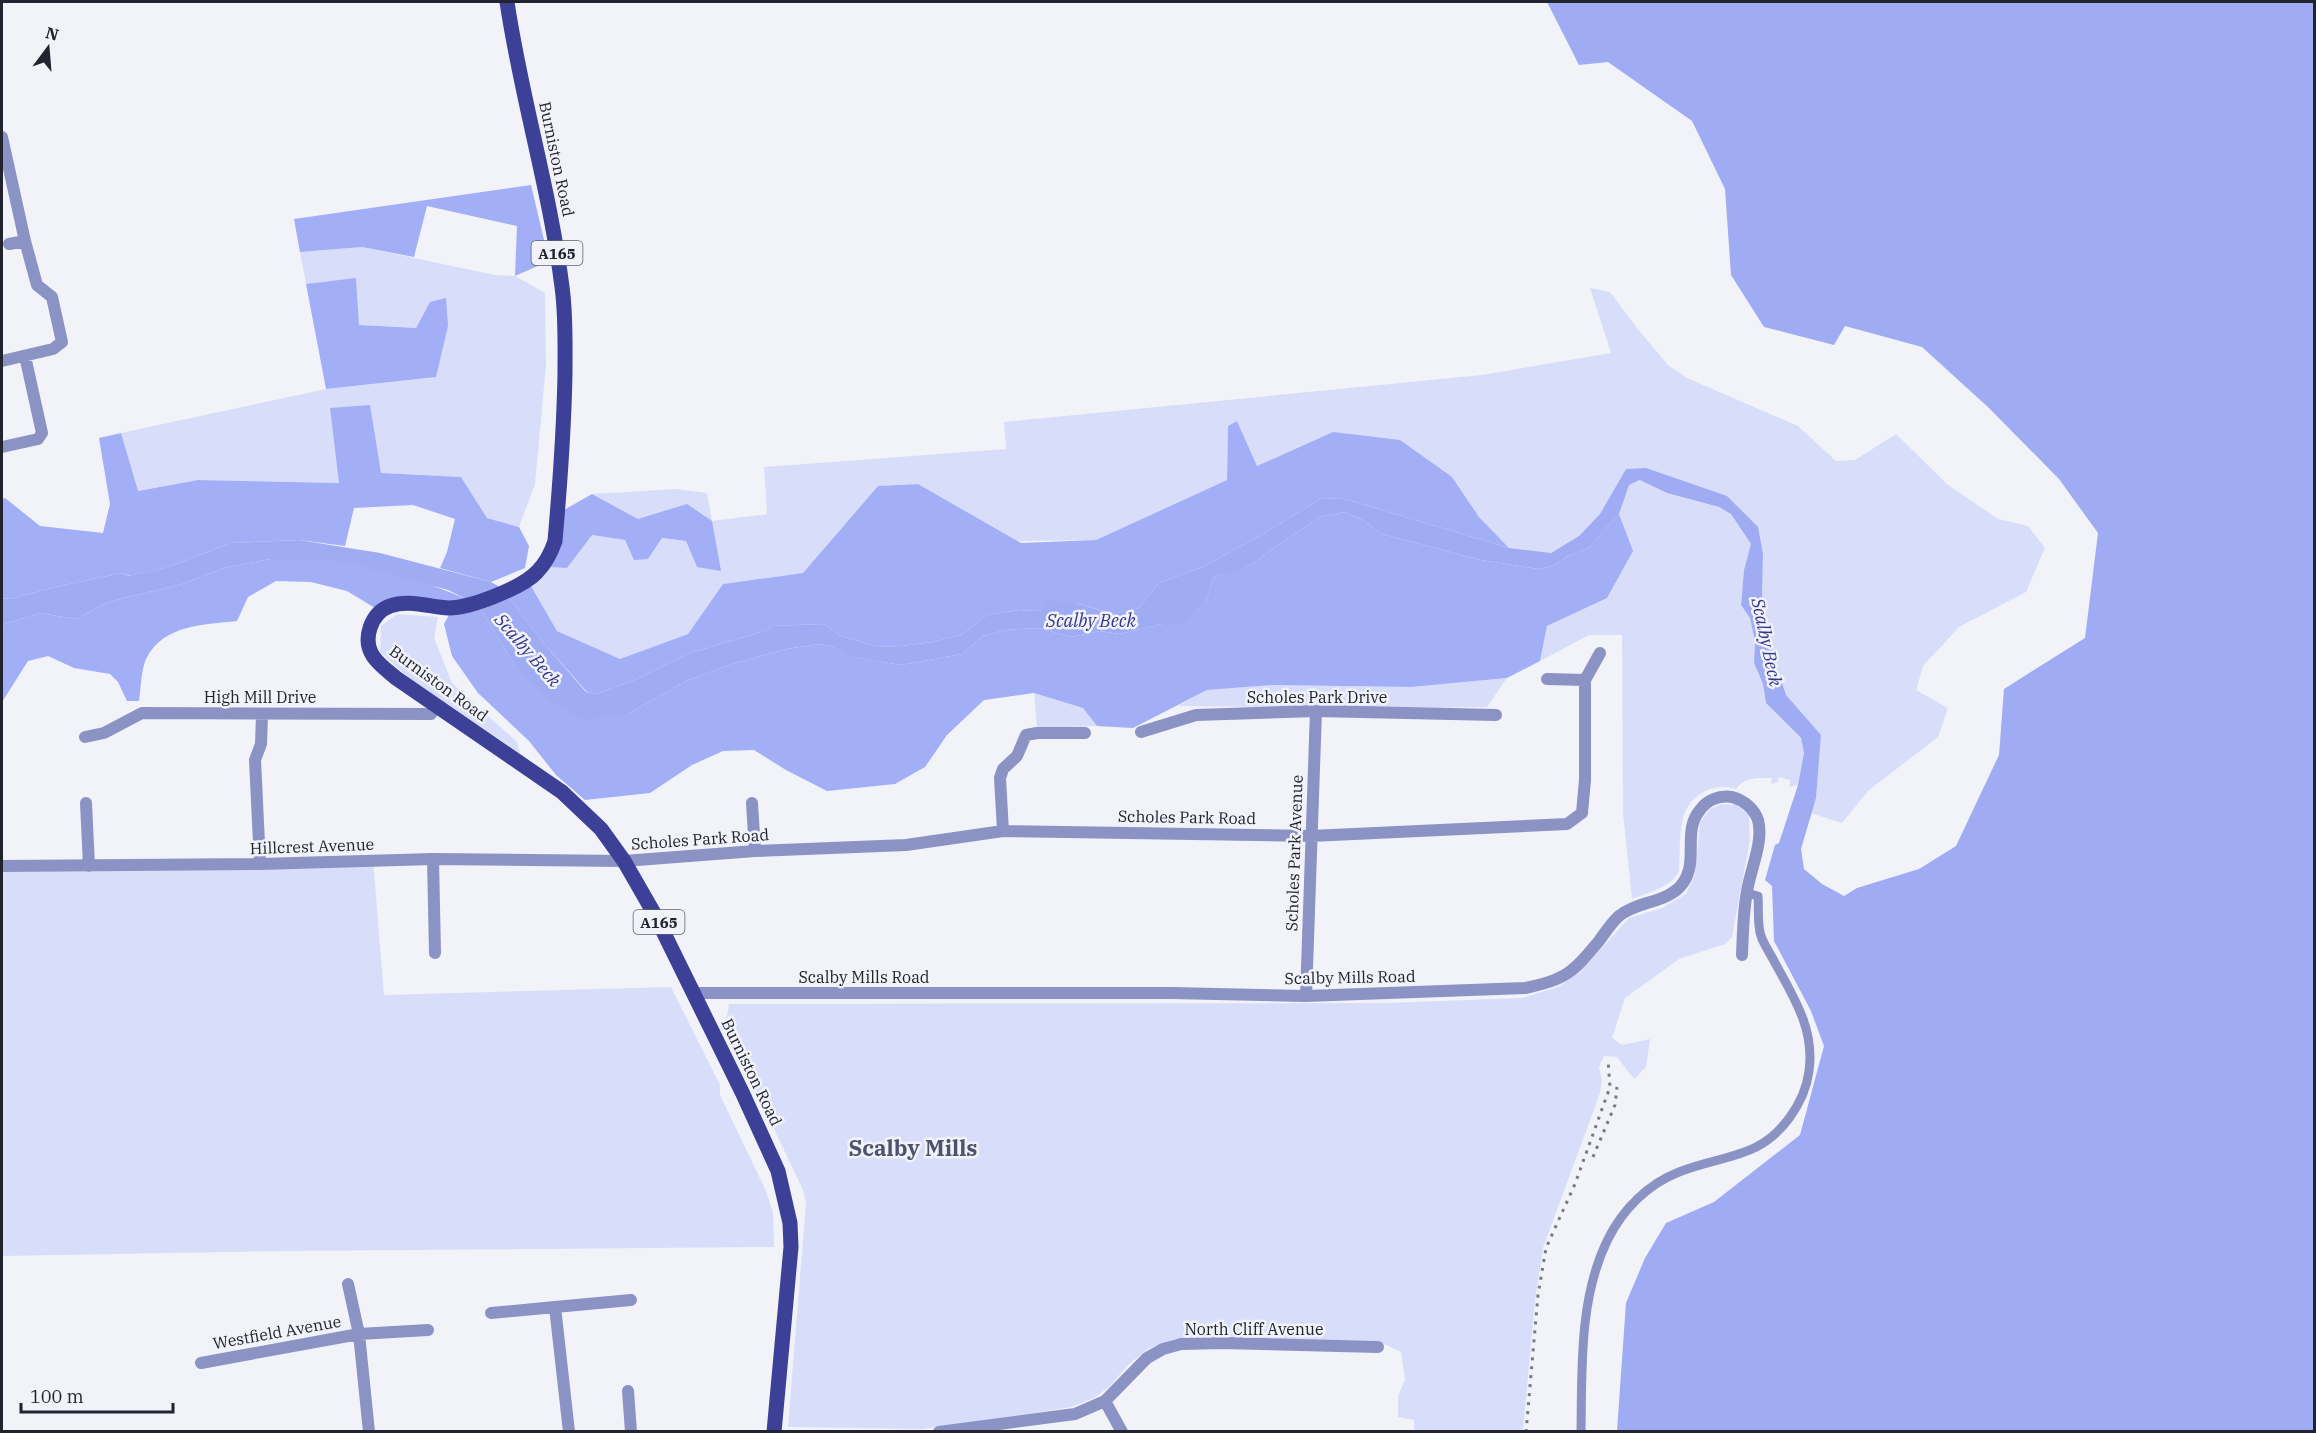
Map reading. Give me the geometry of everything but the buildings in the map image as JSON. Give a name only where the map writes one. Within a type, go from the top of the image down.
[{"type":"main road","name":"Burniston Road","points":[[507,2],[513,42],[554,228],[562,289],[564,437],[555,540],[550,554],[536,574],[516,586],[470,604],[447,608],[400,603],[381,611],[370,626],[368,645],[372,655],[382,667],[436,707],[562,792],[600,829],[624,861],[655,915],[778,1171],[790,1223],[791,1247],[774,1431]]},
{"type":"street","points":[[2,137],[37,285],[52,297],[62,342],[53,350],[2,361]]},
{"type":"street","points":[[9,244],[25,241]]},
{"type":"street","points":[[2,447],[38,439],[42,434],[25,357]]},
{"type":"street","name":"Scholes Park Road","points":[[624,861],[756,851],[906,845],[1003,831],[1311,836],[1568,824],[1582,813],[1585,780],[1585,680],[1600,653]]},
{"type":"street","points":[[1547,679],[1585,680]]},
{"type":"street","name":"High Mill Drive","points":[[85,737],[104,733],[142,712],[262,715],[431,714],[436,707]]},
{"type":"street","name":"Scholes Park Avenue","points":[[1306,996],[1316,711]]},
{"type":"street","name":"Scholes Park Drive","points":[[1141,732],[1196,715],[1316,711],[1496,715]]},
{"type":"street","points":[[260,864],[255,760],[261,744],[262,715]]},
{"type":"street","points":[[1003,831],[1000,778],[1003,769],[1017,756],[1026,735],[1085,733]]},
{"type":"street","name":"Scalby Mills Road","points":[[693,993],[1172,993],[1306,996],[1525,988],[1553,982],[1568,974],[1619,916],[1677,891],[1688,873],[1691,860],[1690,832],[1693,820],[1704,805],[1724,796],[1746,803],[1758,821],[1758,839],[1746,893],[1742,955]]},
{"type":"street","points":[[86,803],[89,866]]},
{"type":"street","points":[[752,803],[756,851]]},
{"type":"street","points":[[433,859],[435,953]]},
{"type":"street","name":"Hillcrest Avenue","points":[[2,866],[260,864],[433,859],[624,861]]},
{"type":"street","points":[[1581,1431],[1585,1330],[1590,1297],[1608,1239],[1620,1219],[1641,1194],[1680,1171],[1742,1154],[1762,1145],[1781,1130],[1804,1092],[1809,1071],[1810,1045],[1806,1022],[1761,935],[1758,896],[1746,893]]},
{"type":"street","name":"Westfield Avenue","points":[[348,1284],[359,1334],[369,1431]]},
{"type":"street","points":[[491,1312],[631,1300]]},
{"type":"street","points":[[555,1306],[569,1431]]},
{"type":"street","name":"Westfield Avenue","points":[[201,1363],[359,1334],[428,1330]]},
{"type":"street","name":"North Cliff Avenue","points":[[939,1431],[1075,1414],[1105,1401],[1147,1358],[1163,1349],[1181,1344],[1377,1347]]},
{"type":"street","points":[[628,1390],[632,1431]]},
{"type":"street","points":[[1105,1401],[1122,1431]]},
{"type":"shaded area","points":[[531,185],[549,261],[515,276],[517,226],[427,206],[414,257],[362,247],[300,252],[294,219]]},
{"type":"shaded area","points":[[362,247],[495,275],[515,276],[545,293],[546,365],[535,484],[519,527],[487,518],[461,477],[381,473],[330,408],[340,483],[198,480],[137,491],[121,433],[326,389],[436,377],[430,302],[416,328],[359,325],[356,279],[306,284],[300,252]]},
{"type":"shaded area","points":[[356,278],[359,325],[416,328],[430,302],[446,298],[448,326],[436,377],[326,389],[306,284]]},
{"type":"shaded area","points":[[1590,288],[1610,292],[1668,365],[1687,378],[1798,426],[1836,461],[1855,460],[1896,434],[1948,485],[1998,519],[2028,526],[2045,548],[2026,592],[1959,627],[1923,666],[1916,690],[1948,708],[1938,737],[1869,790],[1842,823],[1811,813],[1816,798],[1821,735],[1786,695],[1777,668],[1762,596],[1763,554],[1727,496],[1626,469],[1600,514],[1579,536],[1551,553],[1509,548],[1479,517],[1452,477],[1333,432],[1257,466],[1237,421],[1228,427],[1227,480],[1096,540],[1018,541],[918,484],[878,486],[803,573],[723,584],[688,634],[620,659],[557,631],[531,586],[548,567],[567,568],[591,535],[625,540],[648,559],[662,538],[686,541],[697,567],[712,521],[767,514],[764,467],[1006,449],[1004,422],[1482,375],[1611,353]]},
{"type":"shaded area","points":[[370,405],[381,473],[461,477],[487,518],[519,527],[529,546],[525,568],[491,582],[440,568],[447,552],[455,519],[413,505],[354,508],[345,546],[299,540],[231,543],[172,566],[130,576],[122,573],[11,599],[2,598],[2,499],[5,498],[40,526],[103,533],[110,504],[99,438],[121,433],[138,491],[198,480],[339,483],[330,408]]},
{"type":"shaded area","points":[[1237,421],[1257,466],[1333,432],[1400,440],[1452,477],[1479,517],[1509,548],[1345,499],[1322,498],[1205,566],[1159,583],[1139,608],[1114,614],[1075,603],[1041,611],[1019,610],[987,615],[963,634],[933,642],[901,646],[878,647],[841,636],[823,624],[772,626],[768,630],[690,653],[637,679],[597,694],[587,692],[546,646],[506,594],[531,586],[557,631],[620,659],[688,634],[723,584],[803,573],[878,486],[918,484],[1021,543],[1096,540],[1227,480],[1228,426]]},
{"type":"shaded area","points":[[1641,480],[1667,493],[1719,507],[1731,514],[1751,544],[1744,570],[1741,605],[1750,618],[1755,641],[1754,663],[1763,684],[1766,703],[1801,739],[1804,753],[1798,785],[1790,787],[1790,780],[1779,777],[1778,782],[1771,784],[1772,778],[1757,778],[1743,782],[1736,789],[1718,787],[1701,793],[1684,814],[1679,871],[1676,877],[1658,889],[1632,899],[1623,813],[1622,635],[1589,635],[1540,661],[1547,626],[1607,598],[1632,551],[1619,514],[1629,485]]},
{"type":"shaded area","points":[[676,489],[707,493],[712,521],[638,519],[592,494]]},
{"type":"shaded area","points":[[592,494],[638,519],[687,504],[712,521],[721,571],[697,567],[686,541],[662,538],[648,559],[634,560],[625,540],[592,535],[567,568],[548,567],[564,510]]},
{"type":"shaded area","points":[[1345,512],[1363,520],[1382,534],[1481,560],[1538,569],[1552,566],[1588,548],[1619,514],[1633,551],[1607,598],[1547,626],[1540,661],[1507,678],[1411,687],[1273,685],[1207,690],[1133,728],[1097,726],[1083,708],[1034,693],[984,700],[947,735],[925,767],[895,784],[827,791],[754,750],[723,751],[692,765],[650,793],[585,800],[556,775],[529,741],[478,693],[452,656],[444,624],[449,615],[478,604],[515,666],[626,715],[686,681],[732,664],[786,649],[820,644],[831,646],[855,657],[901,665],[962,654],[983,636],[1005,630],[1039,628],[1071,637],[1100,631],[1119,634],[1162,624],[1180,624],[1206,601],[1213,578],[1220,574],[1231,574],[1254,563],[1320,517]]},
{"type":"shaded area","points":[[270,559],[319,559],[362,566],[416,580],[468,600],[375,608],[347,591],[311,582],[276,581],[248,597],[237,621],[186,628],[163,639],[154,647],[144,663],[139,701],[127,701],[118,682],[110,674],[74,668],[48,656],[28,661],[2,702],[2,625],[40,613],[76,619],[108,602],[182,584],[224,568]]},
{"type":"shaded area","points":[[397,614],[438,617],[434,638],[452,683],[517,742],[520,753],[408,677],[380,652],[381,626]]},
{"type":"shaded area","points":[[1507,678],[1487,707],[1178,706],[1207,690],[1273,685],[1411,687]]},
{"type":"shaded area","points":[[1034,693],[1083,708],[1097,726],[1037,728]]},
{"type":"shaded area","points":[[1721,804],[1737,805],[1749,815],[1750,840],[1732,937],[1725,944],[1679,959],[1625,998],[1612,1038],[1622,1045],[1650,1039],[1646,1067],[1634,1079],[1617,1057],[1604,1056],[1599,1067],[1602,1080],[1600,1093],[1543,1248],[1535,1300],[1523,1431],[1414,1431],[1414,1420],[1398,1417],[1398,1396],[1405,1380],[1401,1352],[1378,1341],[1191,1337],[1174,1339],[1148,1349],[1128,1365],[1110,1386],[1094,1398],[1071,1407],[922,1429],[788,1427],[806,1202],[803,1190],[731,1038],[726,1021],[729,1004],[1387,1003],[1522,998],[1558,987],[1580,972],[1629,918],[1662,908],[1686,894],[1695,875],[1700,823],[1710,809]]},
{"type":"shaded area","points":[[373,860],[384,995],[671,987],[720,1085],[720,1095],[766,1191],[773,1213],[774,1247],[2,1256],[2,866]]},
{"type":"water","name":"Scalby Beck","points":[[1547,2],[2314,2],[2314,1431],[1617,1431],[1626,1303],[1645,1258],[1666,1223],[1714,1202],[1800,1135],[1824,1046],[1811,1011],[1774,941],[1772,886],[1765,880],[1775,845],[1779,843],[1798,785],[1804,753],[1801,738],[1766,703],[1763,684],[1754,663],[1755,641],[1750,618],[1741,605],[1744,570],[1751,544],[1731,514],[1719,507],[1667,493],[1640,480],[1629,485],[1619,514],[1588,548],[1552,566],[1538,569],[1481,560],[1382,534],[1363,520],[1345,512],[1320,517],[1254,563],[1230,575],[1220,574],[1213,578],[1206,601],[1180,625],[1162,624],[1119,634],[1100,631],[1071,637],[1039,628],[1005,630],[983,636],[962,654],[901,665],[854,657],[831,646],[820,644],[786,649],[732,664],[686,681],[626,715],[584,720],[550,700],[515,666],[478,604],[506,594],[546,646],[586,692],[597,694],[637,679],[690,653],[768,630],[772,626],[823,624],[841,636],[878,647],[901,646],[933,642],[963,634],[987,615],[1019,610],[1041,611],[1048,600],[1075,603],[1113,614],[1139,608],[1159,583],[1205,566],[1322,498],[1345,499],[1509,548],[1551,553],[1579,536],[1600,514],[1626,469],[1646,468],[1727,496],[1758,527],[1763,554],[1762,596],[1777,668],[1786,695],[1821,735],[1816,798],[1801,849],[1804,869],[1822,884],[1844,896],[1857,888],[1919,869],[1956,846],[1999,755],[2004,689],[2085,638],[2098,533],[2059,479],[1989,408],[1922,347],[1845,326],[1834,345],[1764,327],[1731,275],[1725,189],[1692,121],[1608,62],[1579,65]]},
{"type":"water","points":[[299,540],[380,553],[491,582],[500,587],[468,600],[448,590],[361,566],[324,560],[270,559],[224,568],[182,584],[108,602],[76,619],[40,613],[2,625],[2,598],[11,599],[122,573],[129,576],[172,566],[231,543]]},
{"type":"railway","points":[[1526,1432],[1538,1295],[1546,1248],[1575,1184],[1610,1087],[1608,1060]]},
{"type":"railway","points":[[1593,1157],[1615,1105],[1617,1087]]},
{"type":"district","name":"Scalby Mills","points":[[913,1147]]}]
